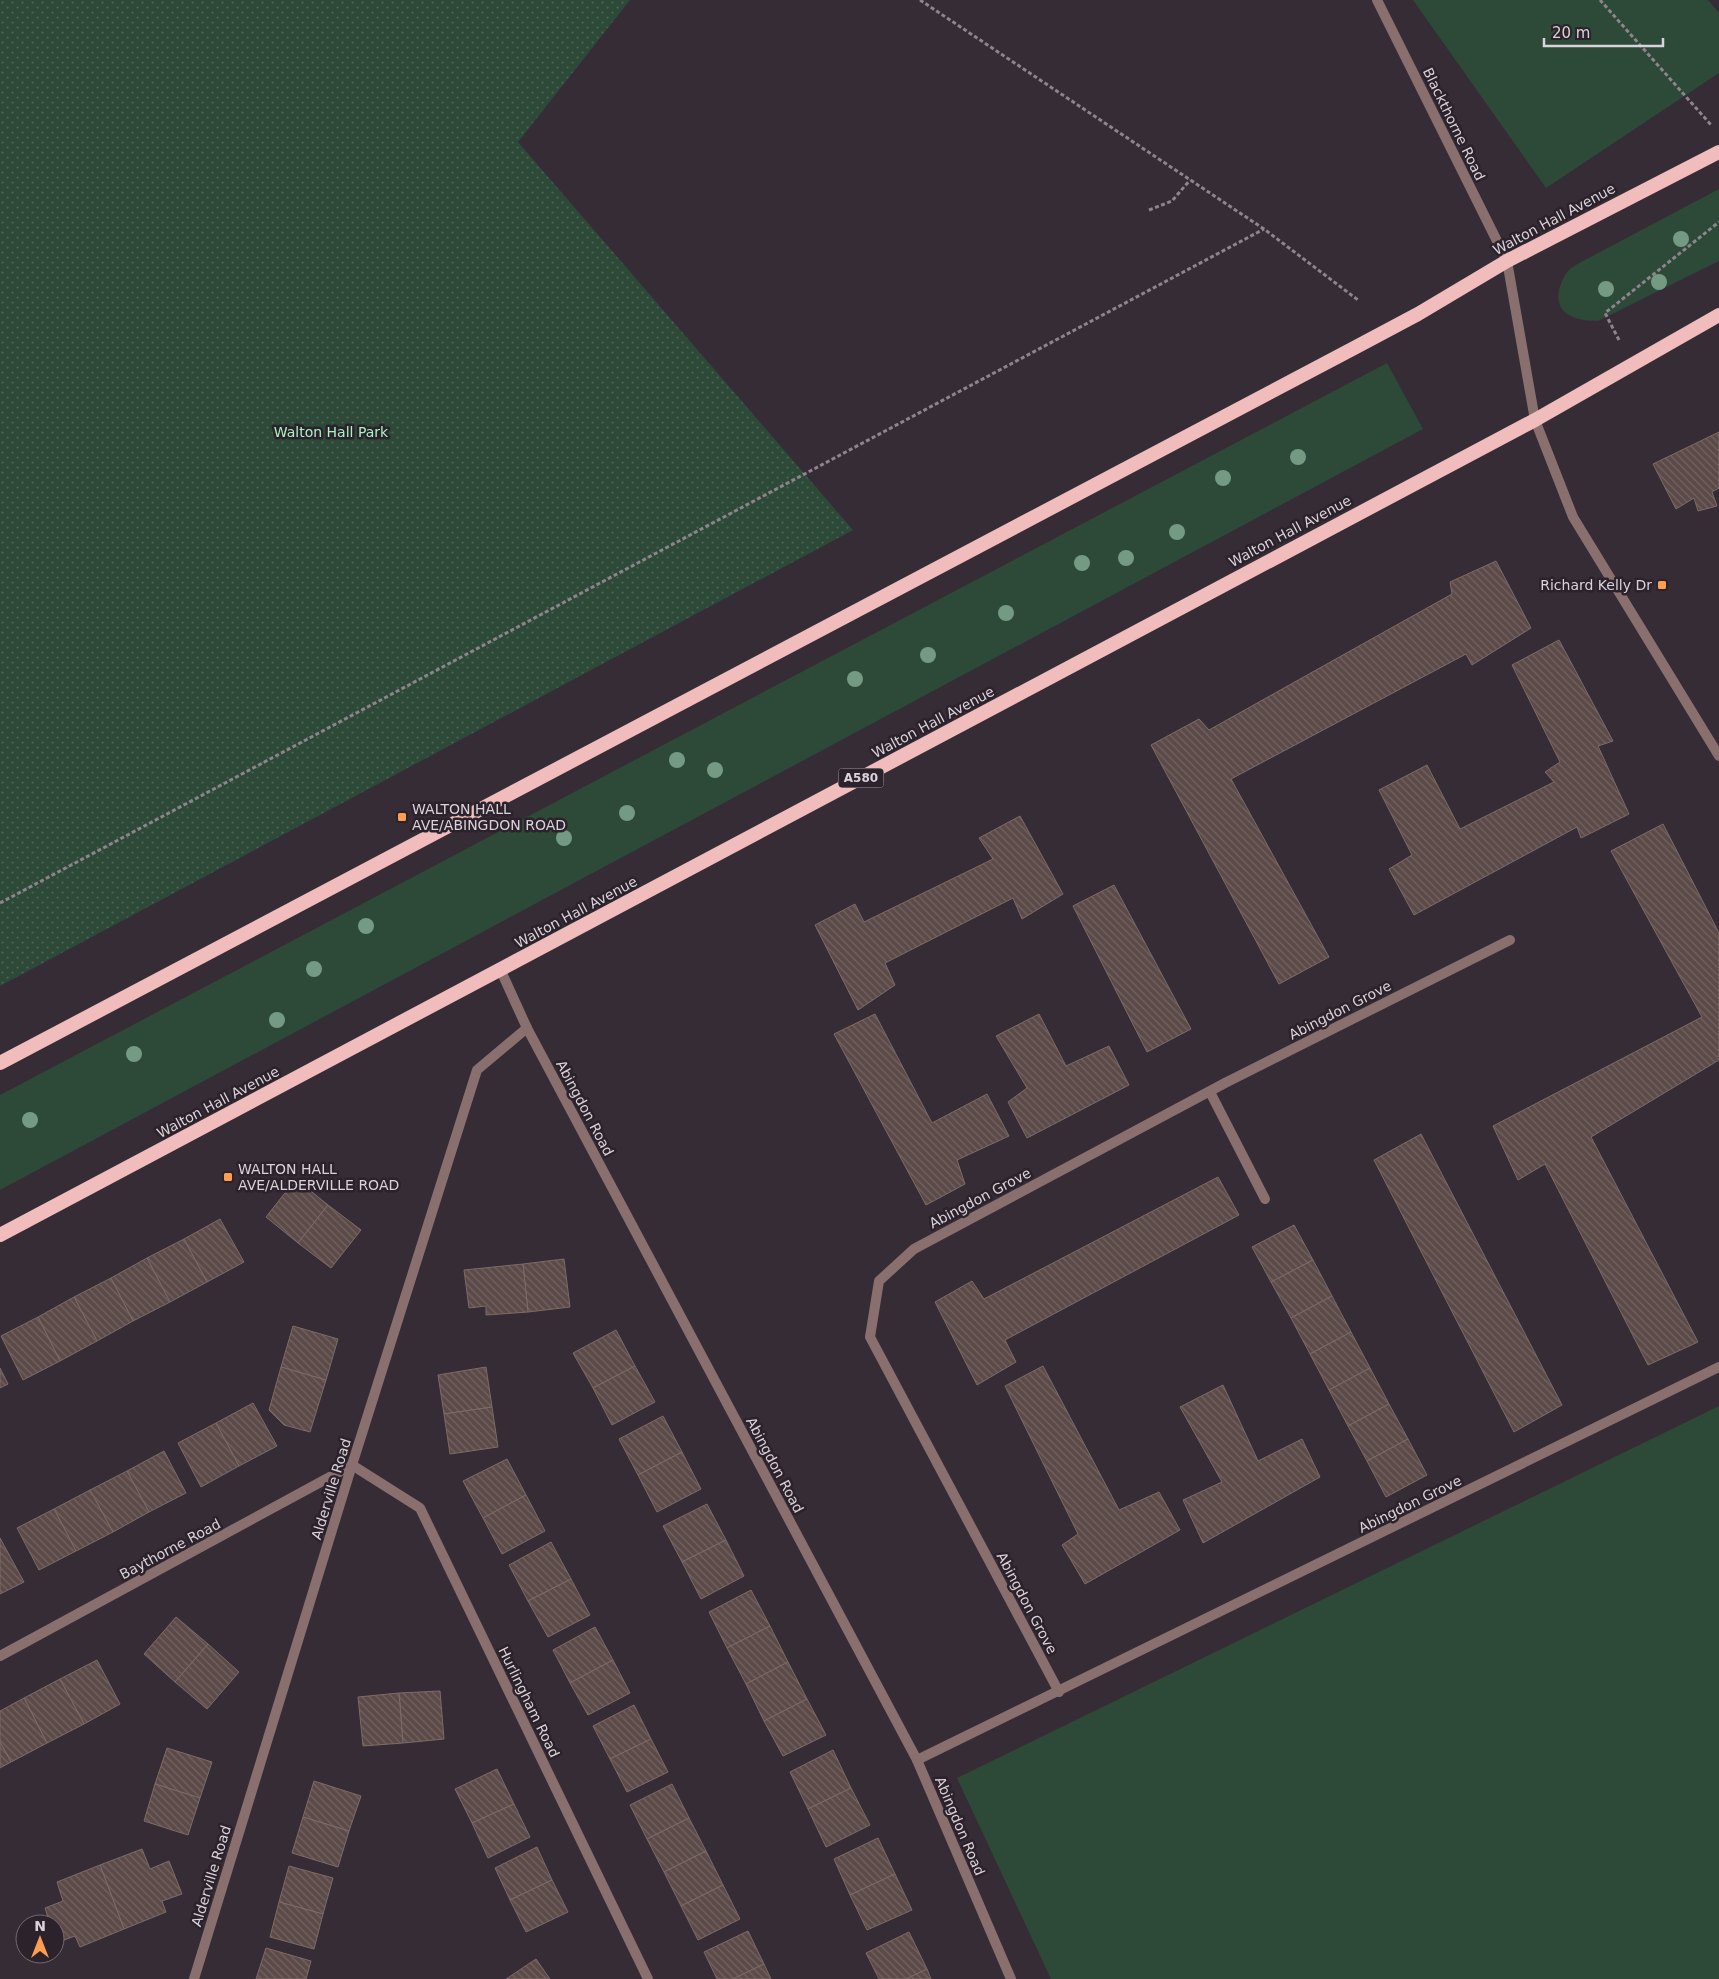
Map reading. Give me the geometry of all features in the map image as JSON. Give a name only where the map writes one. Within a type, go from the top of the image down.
[{"type":"highway","name":"Walton Hall Avenue","points":[[0,1064],[1363,344],[1507,261],[1719,152]]},
{"type":"highway","name":"Walton Hall Avenue","points":[[0,1236],[1535,420],[1719,315]]},
{"type":"street","name":"Blackthorne Road","points":[[1377,0],[1507,261],[1535,420],[1573,517],[1719,756]]},
{"type":"street","name":"Abingdon Grove","points":[[1059,1692],[870,1337],[879,1281],[914,1248],[1210,1092],[1510,940]]},
{"type":"street","name":"Abingdon Road","points":[[501,971],[527,1028],[917,1760],[1012,1979]]},
{"type":"street","name":"Alderville Road","points":[[194,1979],[352,1465],[477,1070],[527,1028]]},
{"type":"street","points":[[1210,1092],[1265,1199]]},
{"type":"street","name":"Abingdon Grove","points":[[917,1760],[1719,1367]]},
{"type":"street","name":"Baythorne Road","points":[[0,1656],[352,1465]]},
{"type":"street","name":"Hurlingham Road","points":[[352,1465],[420,1508],[648,1979]]},
{"type":"path","points":[[920,0],[1264,229],[1358,300]]},
{"type":"path","points":[[1600,0],[1713,126]]},
{"type":"path","points":[[1150,210],[1172,201],[1190,180]]},
{"type":"path","points":[[1631,365],[1605,313],[1719,222]]},
{"type":"path","points":[[0,903],[1264,229]]},
{"type":"green space","name":"Walton Hall Park","points":[[0,0],[630,0],[518,142],[853,530],[0,986]]},
{"type":"green space","points":[[1413,0],[1708,0],[1719,13],[1719,73],[1546,188]]},
{"type":"green space","points":[[1719,189],[1719,261],[1598,321],[1576,318],[1569,315],[1560,306],[1558,299],[1559,290],[1564,277],[1571,269]]},
{"type":"green space","points":[[1387,363],[1423,429],[0,1190],[0,1095]]},
{"type":"green space","points":[[1719,1406],[1719,1979],[1051,1979],[957,1778]]},
{"type":"building","points":[[1719,432],[1719,488],[1712,492],[1717,506],[1698,511],[1694,498],[1676,509],[1653,464]]},
{"type":"building","points":[[1496,561],[1531,628],[1472,665],[1466,654],[1231,779],[1329,957],[1279,984],[1151,745],[1199,719],[1209,730],[1452,594],[1450,582]]},
{"type":"building","points":[[1559,640],[1613,741],[1598,746],[1629,814],[1581,838],[1577,827],[1414,915],[1389,869],[1412,855],[1379,790],[1427,765],[1460,829],[1554,782],[1545,772],[1560,762],[1512,665]]},
{"type":"building","points":[[1020,816],[1063,894],[1022,919],[1013,898],[885,963],[895,985],[858,1010],[815,925],[855,904],[864,922],[993,859],[979,838]]},
{"type":"building","points":[[1663,824],[1719,933],[1719,1060],[1591,1137],[1698,1342],[1648,1365],[1545,1164],[1518,1180],[1493,1126],[1702,1017],[1611,851]]},
{"type":"building","points":[[1114,885],[1191,1029],[1147,1052],[1073,906]]},
{"type":"building","points":[[875,1014],[932,1123],[987,1094],[1009,1136],[957,1160],[965,1184],[926,1205],[834,1034]]},
{"type":"building","points":[[1039,1014],[1066,1066],[1109,1046],[1129,1085],[1027,1138],[1008,1102],[1027,1088],[996,1036]]},
{"type":"building","points":[[1421,1134],[1562,1405],[1514,1432],[1374,1160]]},
{"type":"building","points":[[1218,1177],[1239,1215],[1005,1340],[1016,1362],[977,1385],[935,1302],[972,1281],[984,1299]]},
{"type":"building","points":[[296,1179],[328,1205],[298,1243],[266,1217]]},
{"type":"building","points":[[328,1205],[361,1230],[331,1268],[298,1243]]},
{"type":"building","points":[[220,1219],[244,1262],[207,1282],[184,1239]]},
{"type":"building","points":[[1294,1225],[1313,1260],[1271,1282],[1252,1247]]},
{"type":"building","points":[[184,1239],[207,1282],[170,1302],[147,1258]]},
{"type":"building","points":[[147,1258],[170,1302],[133,1321],[111,1278]]},
{"type":"building","points":[[564,1259],[570,1307],[528,1312],[523,1264]]},
{"type":"building","points":[[1313,1260],[1332,1296],[1291,1318],[1271,1282]]},
{"type":"building","points":[[523,1264],[528,1312],[486,1315],[486,1306],[469,1308],[464,1270]]},
{"type":"building","points":[[111,1278],[133,1321],[97,1341],[74,1297]]},
{"type":"building","points":[[1332,1296],[1351,1332],[1310,1354],[1291,1318]]},
{"type":"building","points":[[74,1297],[97,1341],[60,1361],[38,1317]]},
{"type":"building","points":[[38,1317],[60,1361],[23,1380],[1,1336]]},
{"type":"building","points":[[293,1326],[338,1339],[326,1380],[281,1367]]},
{"type":"building","points":[[616,1330],[635,1366],[593,1388],[573,1353]]},
{"type":"building","points":[[1351,1332],[1370,1368],[1329,1390],[1310,1354]]},
{"type":"building","points":[[635,1366],[655,1402],[612,1425],[593,1388]]},
{"type":"building","points":[[1043,1366],[1119,1510],[1159,1492],[1180,1530],[1085,1584],[1062,1545],[1078,1534],[1005,1386]]},
{"type":"building","points":[[281,1367],[326,1380],[310,1432],[284,1425],[269,1410]]},
{"type":"building","points":[[486,1367],[492,1407],[444,1414],[438,1375]]},
{"type":"building","points":[[0,1368],[8,1384],[0,1388]]},
{"type":"building","points":[[1370,1368],[1389,1404],[1348,1426],[1329,1390]]},
{"type":"building","points":[[1223,1385],[1258,1461],[1302,1439],[1320,1477],[1203,1543],[1183,1500],[1222,1482],[1180,1407]]},
{"type":"building","points":[[253,1403],[277,1446],[239,1466],[216,1423]]},
{"type":"building","points":[[1389,1404],[1408,1439],[1367,1461],[1348,1426]]},
{"type":"building","points":[[492,1407],[498,1447],[450,1454],[444,1414]]},
{"type":"building","points":[[663,1416],[682,1452],[638,1475],[619,1439]]},
{"type":"building","points":[[216,1423],[239,1466],[201,1487],[178,1443]]},
{"type":"building","points":[[1408,1439],[1427,1475],[1386,1497],[1367,1461]]},
{"type":"building","points":[[164,1451],[186,1493],[149,1512],[127,1471]]},
{"type":"building","points":[[682,1452],[701,1489],[657,1512],[638,1475]]},
{"type":"building","points":[[507,1459],[526,1495],[483,1518],[463,1481]]},
{"type":"building","points":[[127,1471],[149,1512],[113,1532],[90,1490]]},
{"type":"building","points":[[90,1490],[113,1532],[76,1551],[54,1509]]},
{"type":"building","points":[[526,1495],[545,1531],[502,1554],[483,1518]]},
{"type":"building","points":[[707,1504],[726,1540],[682,1562],[663,1526]]},
{"type":"building","points":[[54,1509],[76,1551],[39,1570],[17,1528]]},
{"type":"building","points":[[0,1538],[24,1582],[0,1594]]},
{"type":"building","points":[[726,1540],[744,1576],[701,1599],[682,1562]]},
{"type":"building","points":[[551,1542],[571,1579],[528,1601],[509,1565]]},
{"type":"building","points":[[571,1579],[590,1615],[548,1637],[528,1601]]},
{"type":"building","points":[[751,1590],[770,1626],[727,1648],[709,1612]]},
{"type":"building","points":[[176,1617],[208,1644],[175,1682],[144,1654]]},
{"type":"building","points":[[770,1626],[788,1662],[746,1684],[727,1648]]},
{"type":"building","points":[[595,1627],[613,1660],[570,1683],[553,1650]]},
{"type":"building","points":[[208,1644],[239,1672],[207,1709],[175,1682]]},
{"type":"building","points":[[97,1660],[120,1704],[84,1724],[60,1679]]},
{"type":"building","points":[[613,1660],[630,1693],[588,1715],[570,1683]]},
{"type":"building","points":[[788,1662],[807,1699],[764,1721],[746,1684]]},
{"type":"building","points":[[60,1679],[84,1724],[47,1743],[24,1698]]},
{"type":"building","points":[[440,1691],[444,1739],[403,1743],[399,1693]]},
{"type":"building","points":[[399,1693],[403,1743],[363,1746],[358,1697]]},
{"type":"building","points":[[24,1698],[47,1743],[11,1762],[0,1742],[0,1711]]},
{"type":"building","points":[[807,1699],[826,1735],[783,1756],[764,1721]]},
{"type":"building","points":[[634,1705],[651,1739],[610,1759],[593,1726]]},
{"type":"building","points":[[651,1739],[668,1772],[627,1792],[610,1759]]},
{"type":"building","points":[[0,1742],[11,1762],[0,1768]]},
{"type":"building","points":[[167,1748],[212,1762],[200,1798],[155,1784]]},
{"type":"building","points":[[833,1750],[851,1788],[808,1809],[790,1772]]},
{"type":"building","points":[[497,1769],[514,1804],[472,1823],[455,1789]]},
{"type":"building","points":[[314,1781],[361,1796],[349,1831],[303,1817]]},
{"type":"building","points":[[155,1784],[200,1798],[188,1835],[144,1821]]},
{"type":"building","points":[[672,1784],[689,1818],[647,1839],[630,1805]]},
{"type":"building","points":[[851,1788],[870,1825],[826,1847],[808,1809]]},
{"type":"building","points":[[514,1804],[530,1837],[488,1858],[472,1823]]},
{"type":"building","points":[[303,1817],[349,1831],[338,1867],[292,1853]]},
{"type":"building","points":[[689,1818],[706,1851],[664,1872],[647,1839]]},
{"type":"building","points":[[878,1838],[895,1874],[850,1895],[834,1859]]},
{"type":"building","points":[[537,1847],[552,1880],[510,1900],[495,1868]]},
{"type":"building","points":[[142,1849],[150,1869],[169,1861],[182,1894],[162,1901],[166,1912],[124,1929],[100,1865]]},
{"type":"building","points":[[706,1851],[723,1885],[681,1906],[664,1872]]},
{"type":"building","points":[[100,1865],[124,1929],[80,1947],[75,1936],[65,1940],[65,1914],[47,1914],[45,1908],[63,1901],[57,1882]]},
{"type":"building","points":[[289,1866],[333,1878],[323,1914],[279,1902]]},
{"type":"building","points":[[895,1874],[912,1910],[867,1930],[850,1895]]},
{"type":"building","points":[[552,1880],[568,1912],[526,1932],[510,1900]]},
{"type":"building","points":[[723,1885],[740,1919],[698,1940],[681,1906]]},
{"type":"building","points":[[279,1902],[323,1914],[314,1949],[270,1937]]},
{"type":"building","points":[[748,1931],[764,1964],[733,1979],[717,1979],[704,1952]]},
{"type":"building","points":[[909,1932],[927,1969],[906,1979],[879,1979],[866,1953]]},
{"type":"building","points":[[266,1948],[311,1961],[306,1979],[256,1979]]},
{"type":"building","points":[[536,1959],[550,1979],[506,1979]]},
{"type":"building","points":[[764,1964],[771,1979],[733,1979]]},
{"type":"building","points":[[927,1969],[931,1979],[906,1979]]},
{"type":"place","name":"Richard Kelly Dr","points":[[1662,585]]},
{"type":"place","name":"WALTON HALL AVE/ABINGDON ROAD","points":[[402,817]]},
{"type":"place","name":"WALTON HALL AVE/ALDERVILLE ROAD","points":[[228,1177]]}]
